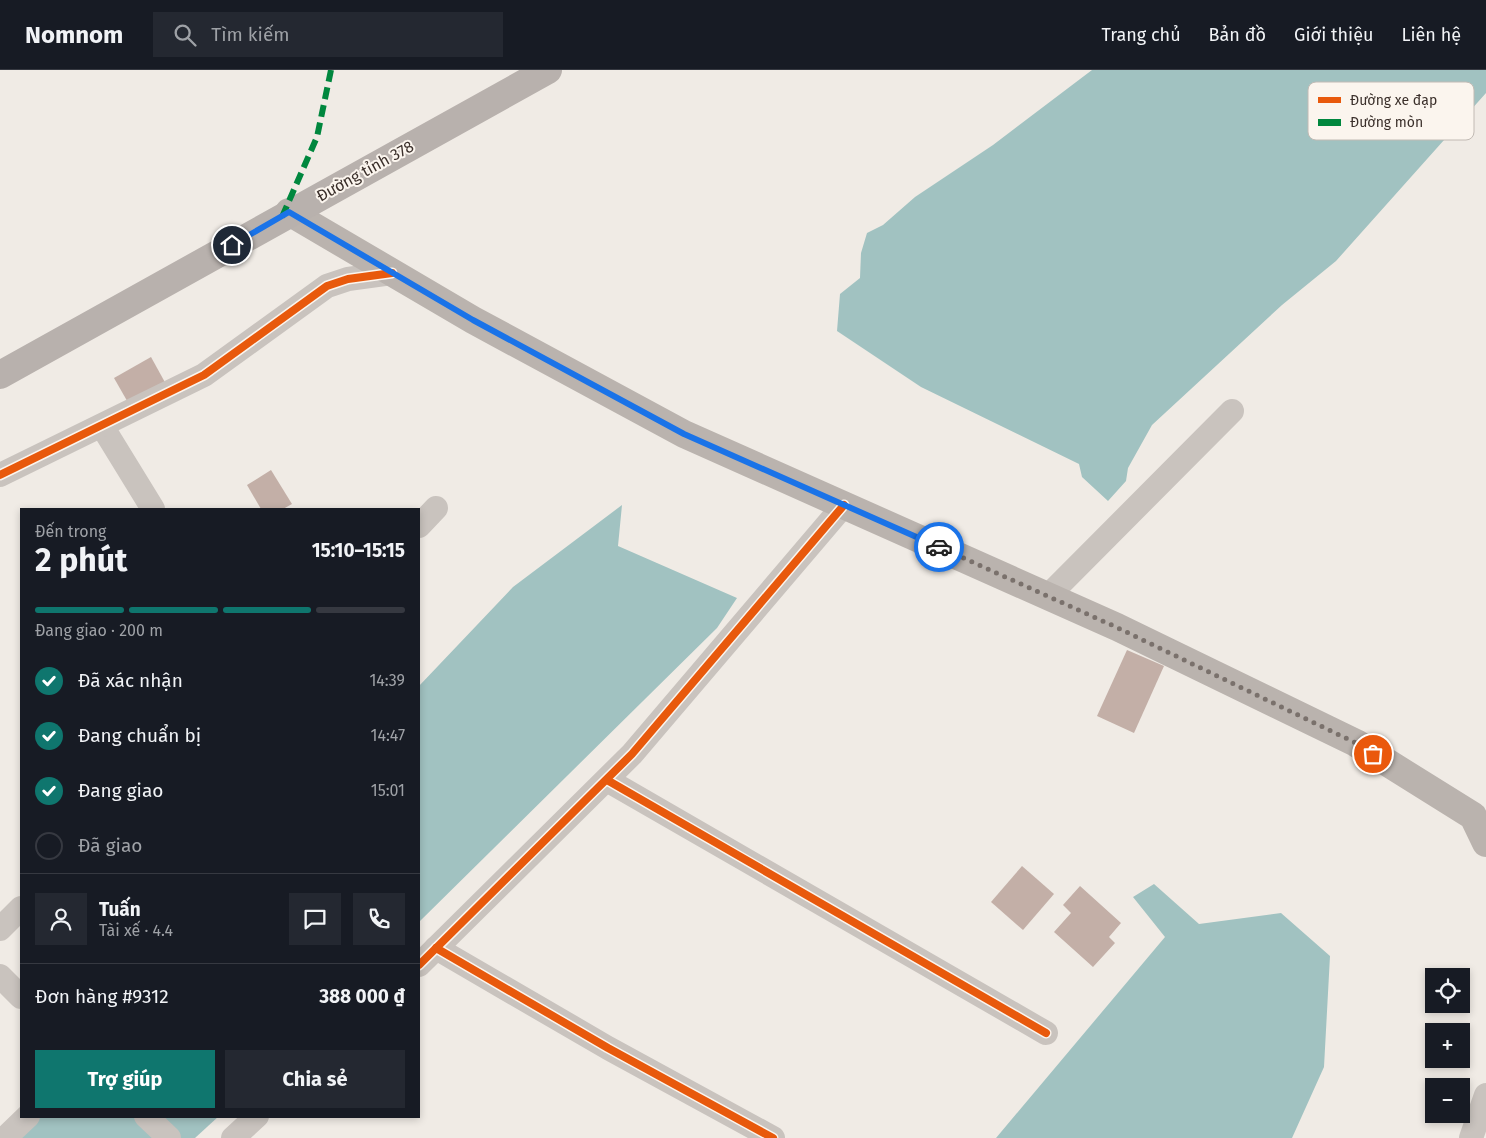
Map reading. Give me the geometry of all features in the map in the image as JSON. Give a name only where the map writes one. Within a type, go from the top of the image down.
[{"type":"main road","name":"Đường tỉnh 378","points":[[0,375],[289,212],[548,70]]},
{"type":"main road","points":[[289,212],[473,320],[684,434],[1048,596],[1356,743],[1473,816],[1486,843]]},
{"type":"street","points":[[0,475],[204,375],[327,286],[348,279],[392,272]]},
{"type":"street","points":[[1048,596],[1232,411]]},
{"type":"street","points":[[102,426],[152,508]]},
{"type":"street","points":[[420,964],[632,754],[844,505]]},
{"type":"street","points":[[420,525],[436,508]]},
{"type":"street","points":[[606,780],[1046,1033]]},
{"type":"street","points":[[0,929],[20,909]]},
{"type":"street","points":[[436,948],[608,1048],[773,1138]]},
{"type":"street","points":[[0,976],[20,996]]},
{"type":"street","points":[[1471,1138],[1486,1095]]},
{"type":"street","points":[[5,1138],[26,1118]]},
{"type":"street","points":[[148,1118],[169,1138]]},
{"type":"street","points":[[233,1138],[255,1118]]},
{"type":"water","points":[[1092,70],[1486,70],[1486,93],[1474,106],[1474,82],[1308,82],[1308,140],[1444,140],[1336,261],[1282,305],[1152,425],[1128,468],[1126,481],[1108,501],[1082,477],[1079,464],[921,387],[837,331],[840,294],[860,278],[861,253],[867,233],[883,225],[915,197],[993,145]]},
{"type":"water","points":[[622,505],[618,546],[737,598],[717,628],[420,921],[420,685],[513,587]]},
{"type":"water","points":[[1154,884],[1199,924],[1281,913],[1330,956],[1324,1067],[1292,1138],[996,1138],[1165,937],[1133,897]]},
{"type":"water","points":[[31,1118],[217,1118],[195,1138],[12,1138]]},
{"type":"building","points":[[151,357],[167,386],[130,406],[114,378]]},
{"type":"building","points":[[271,470],[292,504],[285,508],[260,508],[247,485]]},
{"type":"building","points":[[1127,650],[1164,666],[1134,733],[1097,716]]},
{"type":"building","points":[[1022,866],[1054,894],[1023,930],[991,902]]},
{"type":"building","points":[[1080,886],[1121,923],[1109,937],[1115,943],[1093,967],[1054,932],[1071,913],[1063,905]]},
{"type":"marked path","points":[[282,217],[317,137],[331,70]]},
{"type":"cycle path","points":[[0,475],[204,375],[327,286],[348,279],[392,273]]},
{"type":"cycle path","points":[[420,964],[632,754],[844,505]]},
{"type":"cycle path","points":[[607,780],[1046,1033]]},
{"type":"cycle path","points":[[436,948],[608,1048],[773,1138]]},
{"type":"way so far","points":[[939,547],[1116,627],[1356,743],[1373,754]]},
{"type":"route","points":[[232,245],[289,212],[473,320],[684,434],[939,547]]}]
